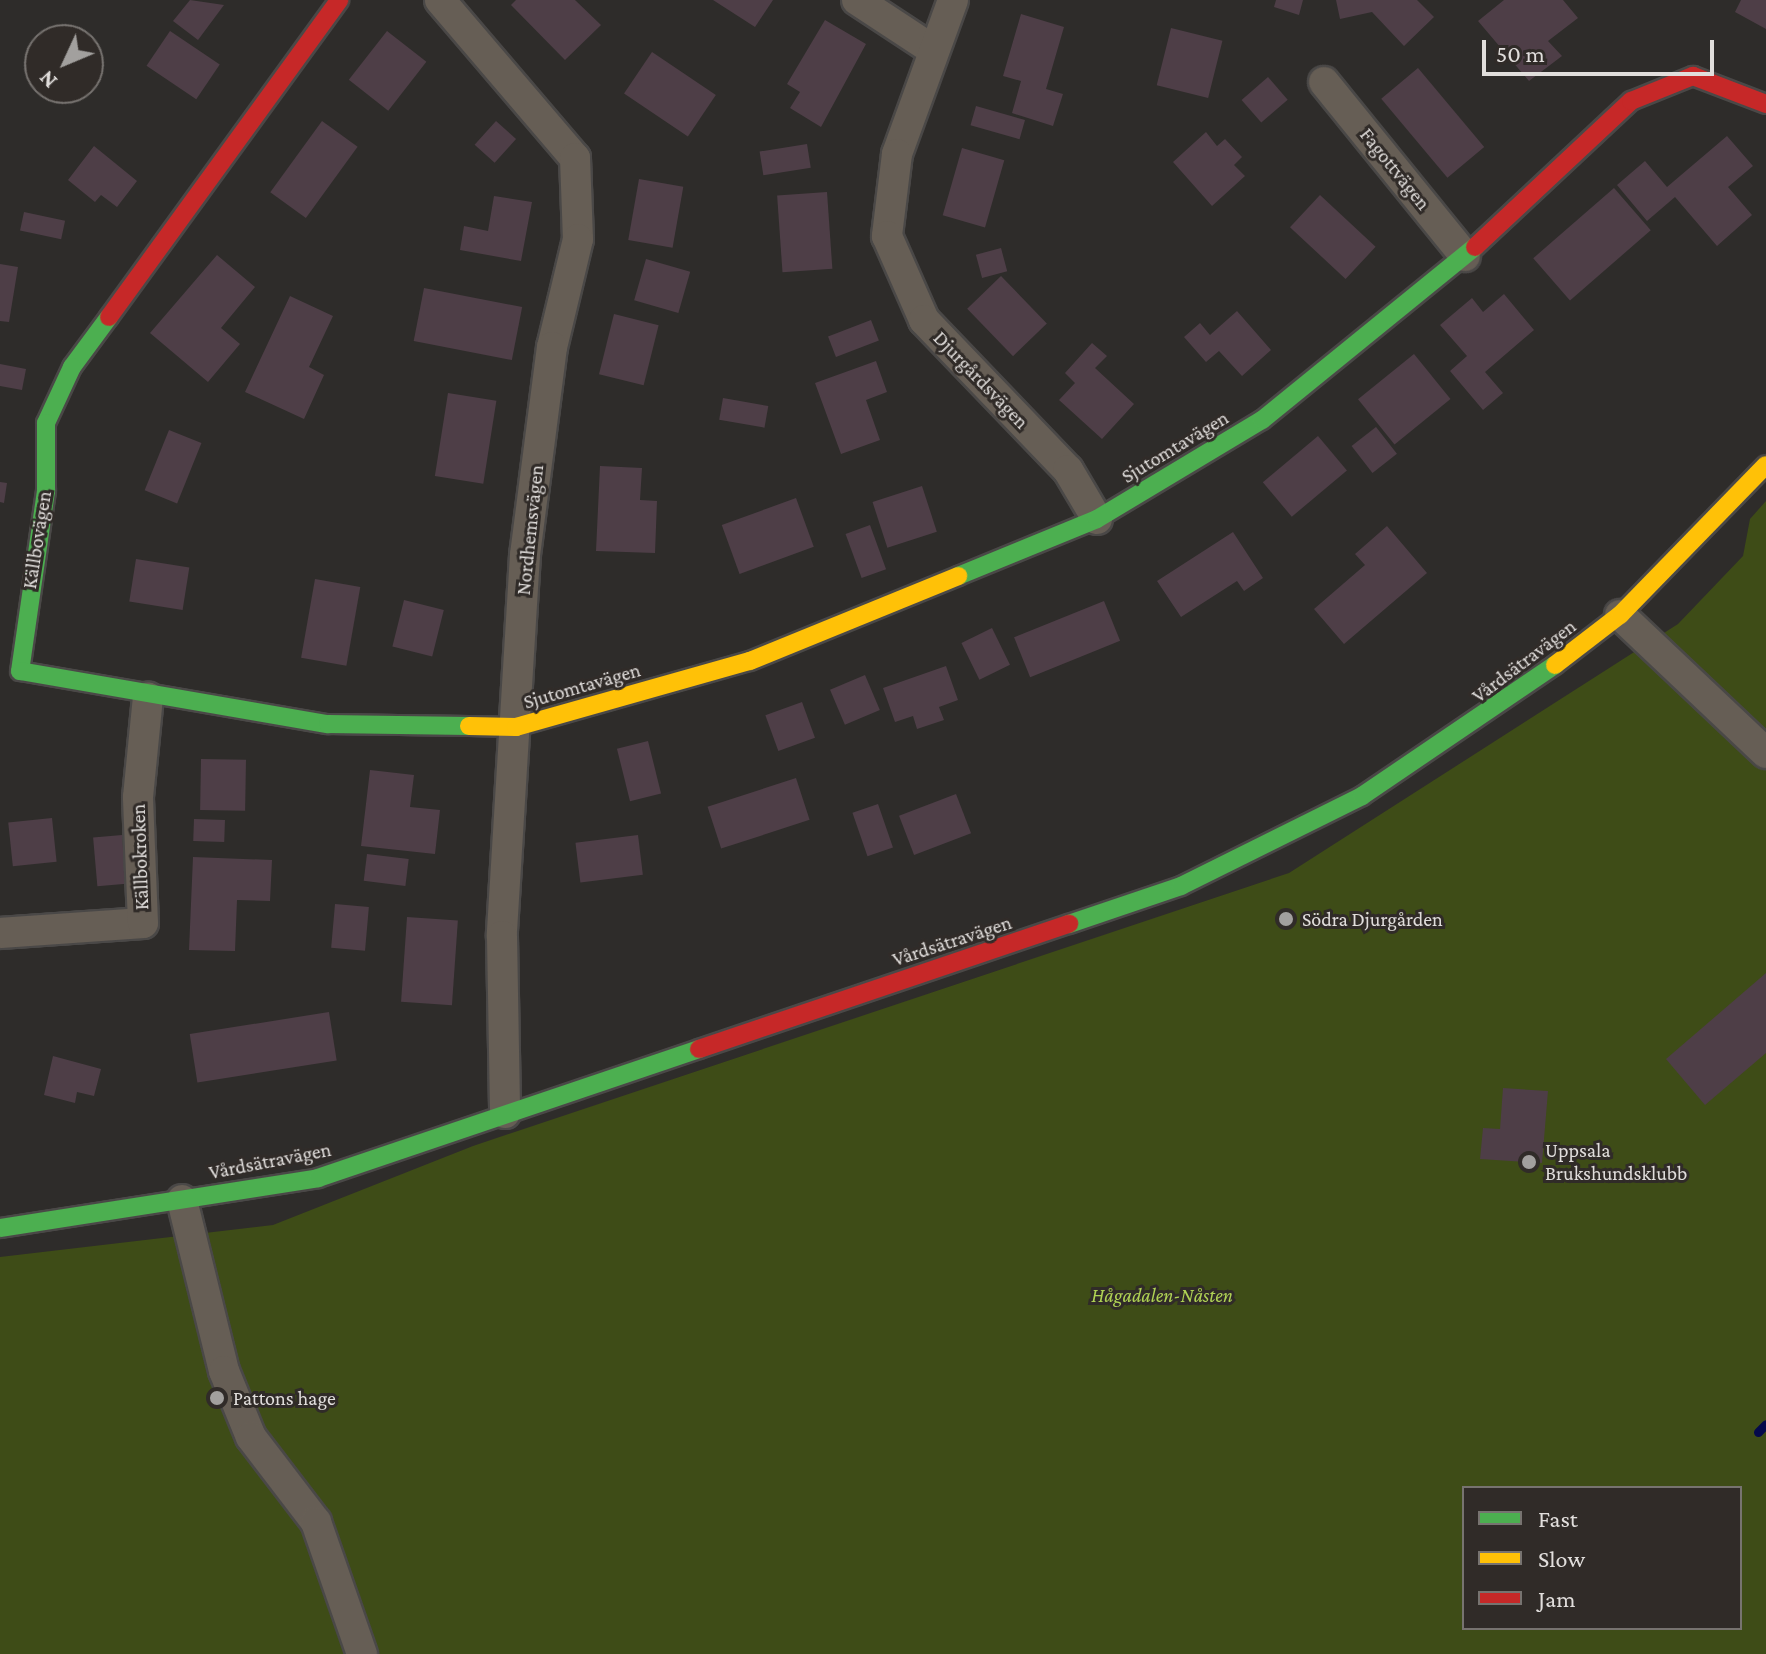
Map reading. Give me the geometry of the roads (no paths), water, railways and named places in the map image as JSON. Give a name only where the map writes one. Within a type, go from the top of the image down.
[{"type":"street","name":"Källbovägen","points":[[339,0],[222,168],[120,292],[46,423],[46,491],[20,671],[148,697],[328,724],[516,727]]},
{"type":"street","name":"Nordhemsvägen","points":[[440,0],[575,158],[578,239],[552,347],[525,555],[502,936],[505,1113]]},
{"type":"street","points":[[857,0],[933,50]]},
{"type":"street","name":"Djurgårdsvägen","points":[[953,0],[897,154],[887,236],[924,320],[1068,470],[1097,519]]},
{"type":"street","name":"Sjutomtavägen","points":[[516,727],[764,656],[1097,519],[1262,420],[1465,256],[1631,101],[1693,76],[1766,104]]},
{"type":"street","name":"Fagottvägen","points":[[1324,82],[1465,256]]},
{"type":"street","name":"Vårdsätravägen","points":[[0,1228],[35,1220],[318,1178],[1181,886],[1362,796],[1493,714],[1620,615],[1766,465]]},
{"type":"street","points":[[1620,615],[1766,753]]},
{"type":"street","name":"Källbokroken","points":[[0,933],[143,923],[138,797],[148,697]]},
{"type":"street","points":[[182,1200],[224,1371],[251,1437],[316,1522],[362,1654]]},
{"type":"street","name":"Vårdsätravägen","points":[[0,1221],[35,1220]]},
{"type":"waterway","points":[[1758,1432],[1766,1424]]},
{"type":"place","name":"Södra Djurgården","points":[[1286,919]]},
{"type":"place","name":"Uppsala Brukshundsklubb","points":[[1529,1162]]},
{"type":"place","name":"Pattons hage","points":[[217,1398]]},
{"type":"park label","name":"Hågadalen-Nåsten","points":[[1162,1295]]}]
